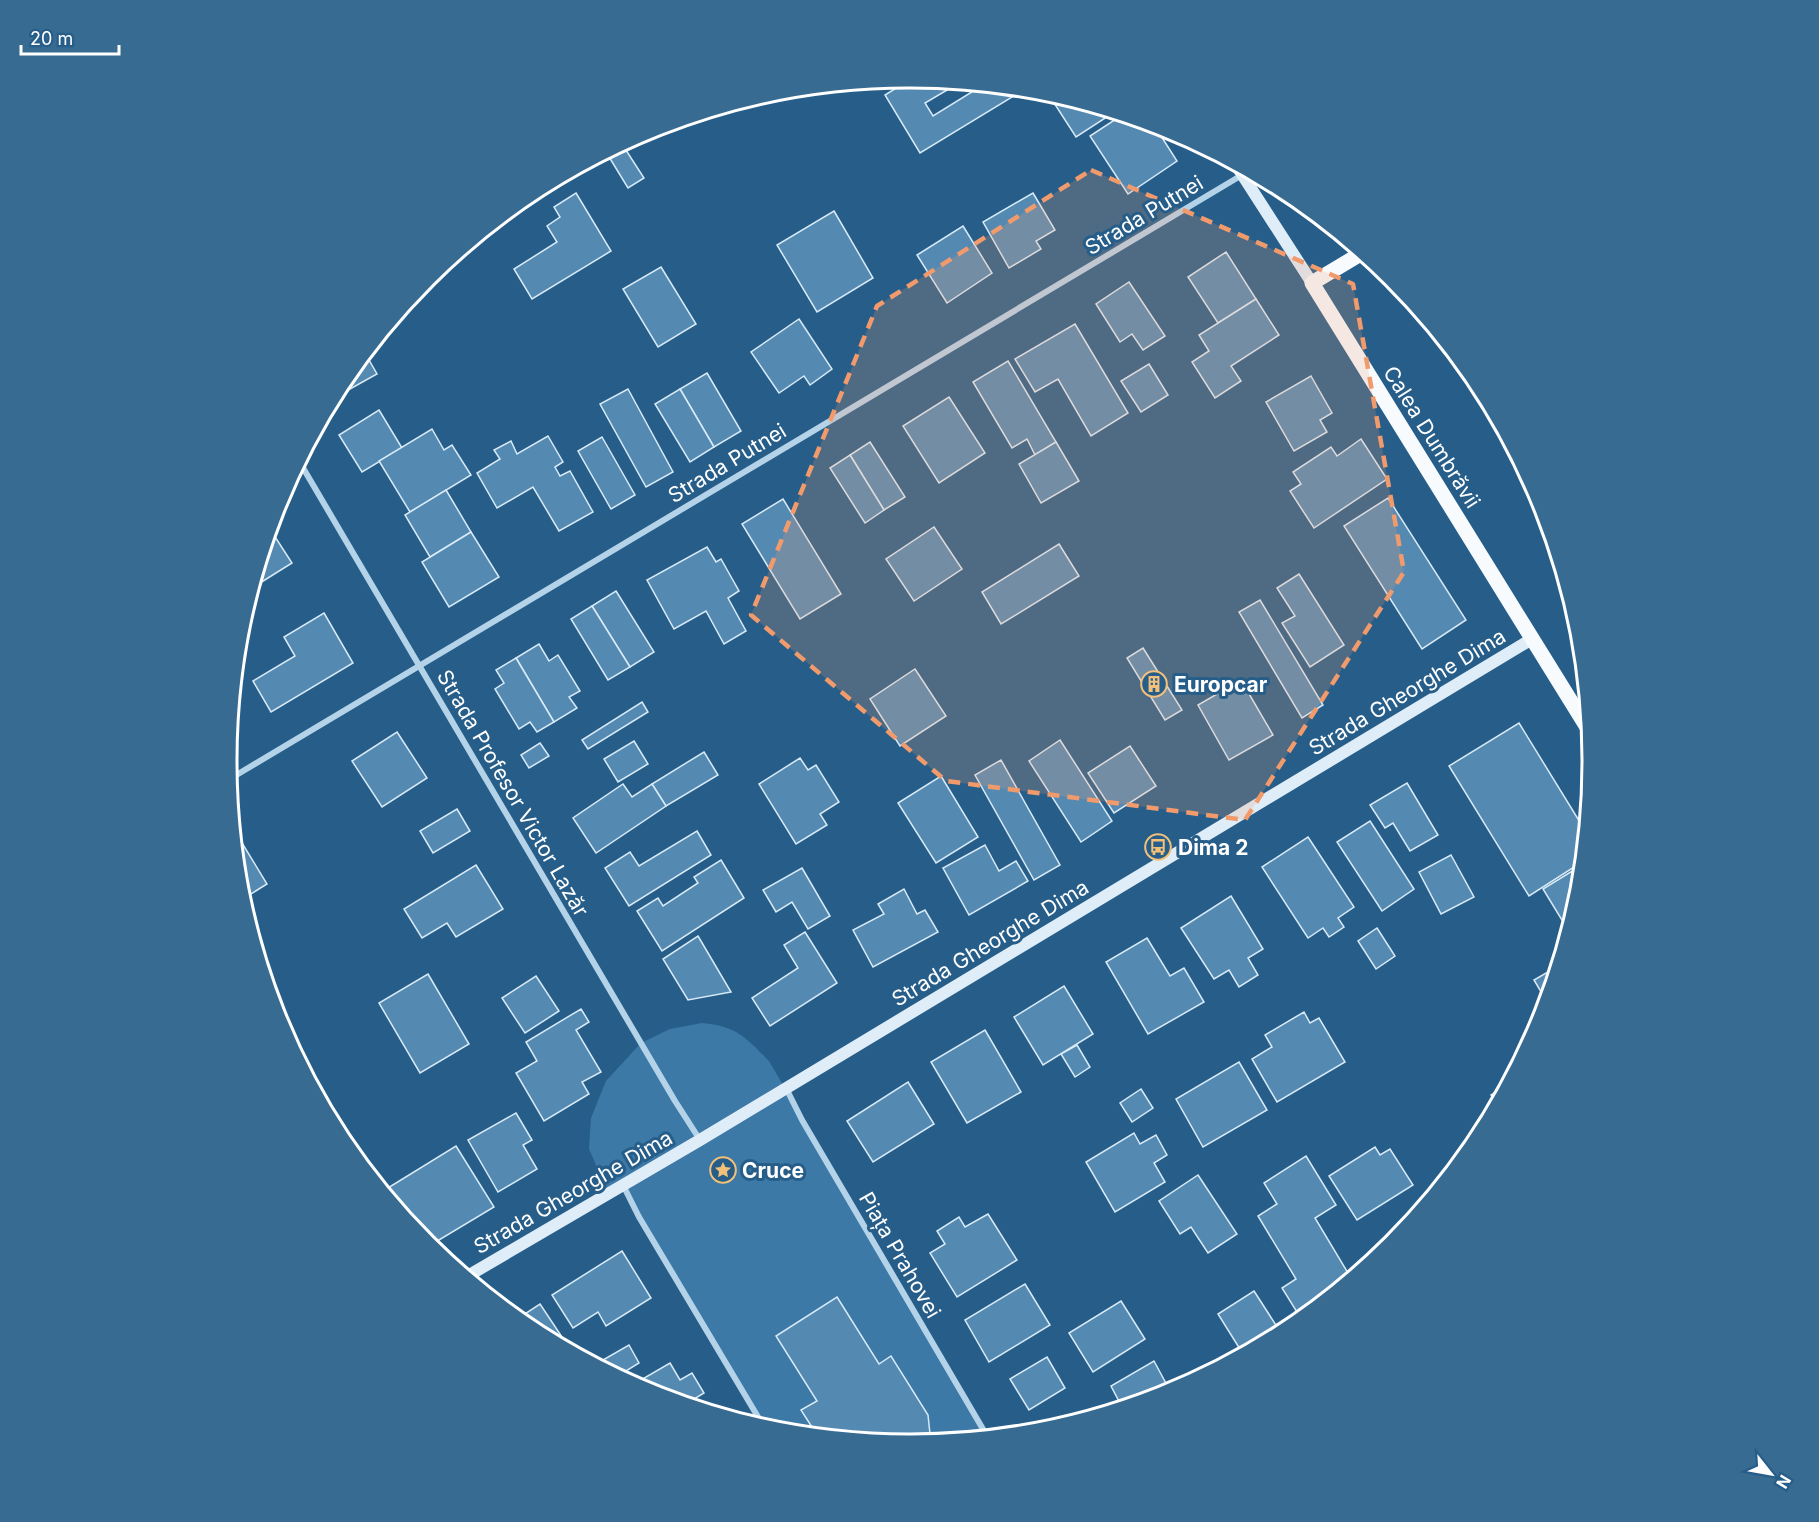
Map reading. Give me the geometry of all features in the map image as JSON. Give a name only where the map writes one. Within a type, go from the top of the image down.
[{"type":"main road","points":[[1312,283],[1355,257]]},
{"type":"main road","name":"Calea Dumbrăvii","points":[[1312,283],[1581,718]]},
{"type":"street","name":"Strada Putnei","points":[[237,774],[1234,173]]},
{"type":"street","name":"Calea Dumbrăvii","points":[[1244,178],[1312,283]]},
{"type":"street","name":"Strada Profesor Victor Lazăr","points":[[304,469],[700,1140]]},
{"type":"street","name":"Strada Gheorghe Dima","points":[[473,1273],[700,1140],[1532,639]]},
{"type":"street","name":"Piața Prahovei","points":[[786,1088],[802,1120],[983,1429]]},
{"type":"street","points":[[622,1185],[758,1416]]},
{"type":"highlighted area","points":[[1091,170],[1353,284],[1404,572],[1245,820],[946,781],[751,615],[877,306]]},
{"type":"shaded area","points":[[702,1023],[724,1027],[740,1034],[769,1061],[983,1429],[910,1434],[866,1432],[822,1428],[756,1416],[623,1185],[609,1195],[589,1149],[591,1118],[606,1081],[641,1043],[670,1029]]},
{"type":"building","points":[[895,89],[948,90],[925,103],[933,116],[972,92],[1013,96],[920,153],[885,95]]},
{"type":"building","points":[[1055,104],[1106,118],[1076,137]]},
{"type":"building","points":[[1114,120],[1162,138],[1177,161],[1128,194],[1090,136]]},
{"type":"building","points":[[627,151],[644,178],[628,188],[610,159]]},
{"type":"building","points":[[576,193],[611,251],[532,299],[514,269],[557,242],[547,226],[560,217],[554,207]]},
{"type":"building","points":[[1033,193],[1055,230],[1036,241],[1041,249],[1009,268],[983,222]]},
{"type":"building","points":[[834,211],[873,278],[817,312],[777,245]]},
{"type":"building","points":[[963,226],[992,273],[947,303],[917,255]]},
{"type":"building","points":[[1226,252],[1256,299],[1218,323],[1188,277]]},
{"type":"building","points":[[661,267],[696,324],[658,347],[623,289]]},
{"type":"building","points":[[1129,282],[1165,336],[1143,350],[1132,334],[1120,342],[1096,304]]},
{"type":"building","points":[[1256,299],[1279,335],[1231,366],[1241,381],[1215,398],[1192,362],[1209,351],[1199,335]]},
{"type":"building","points":[[799,319],[832,369],[810,385],[804,376],[779,393],[751,352]]},
{"type":"building","points":[[1075,324],[1128,413],[1091,436],[1058,379],[1035,392],[1015,359]]},
{"type":"building","points":[[369,361],[377,374],[348,390]]},
{"type":"building","points":[[1008,361],[1056,442],[1035,455],[1027,439],[1012,448],[973,382]]},
{"type":"building","points":[[1149,364],[1168,395],[1141,412],[1121,381]]},
{"type":"building","points":[[707,373],[741,431],[714,447],[680,389]]},
{"type":"building","points":[[1311,376],[1332,413],[1320,420],[1327,432],[1294,451],[1266,402]]},
{"type":"building","points":[[628,389],[673,472],[646,487],[600,404]]},
{"type":"building","points":[[680,389],[714,447],[690,462],[655,404]]},
{"type":"building","points":[[949,397],[985,453],[939,483],[903,426]]},
{"type":"building","points":[[379,410],[402,448],[362,472],[339,435]]},
{"type":"building","points":[[432,429],[444,450],[452,445],[471,475],[410,512],[379,461]]},
{"type":"building","points":[[548,436],[563,462],[555,467],[560,476],[570,471],[593,512],[559,531],[533,487],[497,508],[477,473],[500,459],[494,450],[511,441],[517,454]]},
{"type":"building","points":[[602,437],[635,495],[611,509],[578,451]]},
{"type":"building","points":[[1361,439],[1387,479],[1314,528],[1290,491],[1301,484],[1293,472],[1331,447],[1337,456]]},
{"type":"building","points":[[870,442],[905,497],[884,510],[850,455]]},
{"type":"building","points":[[1056,442],[1079,481],[1041,503],[1019,464]]},
{"type":"building","points":[[850,455],[884,510],[865,523],[830,468]]},
{"type":"building","points":[[446,490],[471,532],[430,557],[405,515]]},
{"type":"building","points":[[1388,498],[1466,620],[1422,649],[1344,526]]},
{"type":"building","points":[[783,499],[841,594],[800,619],[742,524]]},
{"type":"building","points":[[934,527],[962,569],[914,601],[886,559]]},
{"type":"building","points":[[471,532],[499,577],[449,607],[422,562]]},
{"type":"building","points":[[276,538],[292,563],[262,582]]},
{"type":"building","points":[[1059,544],[1079,576],[1001,624],[982,592]]},
{"type":"building","points":[[707,547],[716,562],[721,559],[739,591],[728,598],[746,631],[724,644],[706,611],[674,629],[647,580]]},
{"type":"building","points":[[1299,574],[1344,645],[1310,667],[1282,623],[1295,616],[1277,588]]},
{"type":"building","points":[[616,591],[654,652],[630,667],[592,606]]},
{"type":"building","points":[[1260,600],[1323,705],[1302,718],[1239,612]]},
{"type":"building","points":[[592,606],[630,667],[608,680],[571,619]]},
{"type":"building","points":[[324,613],[353,663],[271,712],[253,681],[295,656],[284,637]]},
{"type":"building","points":[[539,644],[549,661],[558,655],[580,691],[569,697],[577,708],[554,722],[516,658]]},
{"type":"building","name":"Europcar","points":[[1143,648],[1182,710],[1165,720],[1127,658]]},
{"type":"building","points":[[516,658],[554,722],[537,732],[530,722],[519,729],[495,689],[504,683],[496,670]]},
{"type":"building","points":[[915,669],[946,716],[900,746],[870,699]]},
{"type":"building","points":[[1241,680],[1273,735],[1229,760],[1198,705]]},
{"type":"building","points":[[642,702],[648,712],[588,749],[582,740]]},
{"type":"building","points":[[1519,723],[1579,821],[1573,868],[1529,896],[1449,766]]},
{"type":"building","points":[[397,732],[427,778],[382,807],[352,761]]},
{"type":"building","points":[[1060,740],[1112,821],[1081,842],[1029,761]]},
{"type":"building","points":[[634,741],[648,764],[618,782],[604,759]]},
{"type":"building","points":[[540,743],[549,756],[529,768],[521,755]]},
{"type":"building","points":[[1130,746],[1156,786],[1114,813],[1088,773]]},
{"type":"building","points":[[704,752],[718,775],[666,806],[652,784]]},
{"type":"building","points":[[800,758],[808,770],[816,765],[839,802],[820,814],[827,825],[796,844],[759,784]]},
{"type":"building","points":[[1001,760],[1060,865],[1034,880],[975,775]]},
{"type":"building","points":[[941,776],[978,837],[936,863],[898,803]]},
{"type":"building","points":[[1407,783],[1438,835],[1410,851],[1393,823],[1385,828],[1370,805]]},
{"type":"building","points":[[623,784],[632,797],[652,784],[666,806],[596,853],[573,818]]},
{"type":"building","points":[[457,809],[470,831],[433,853],[420,831]]},
{"type":"building","points":[[1370,821],[1414,889],[1382,911],[1337,842]]},
{"type":"building","points":[[697,831],[711,855],[629,906],[605,868],[630,852],[639,866]]},
{"type":"building","points":[[1308,837],[1354,907],[1338,918],[1344,927],[1329,937],[1323,928],[1308,938],[1262,867]]},
{"type":"building","points":[[242,844],[267,884],[251,894]]},
{"type":"building","points":[[985,845],[999,871],[1016,861],[1028,881],[969,915],[943,868]]},
{"type":"building","points":[[1451,855],[1474,897],[1441,914],[1419,872]]},
{"type":"building","points":[[721,860],[744,898],[662,951],[637,911],[658,898],[663,906],[698,883],[694,877]]},
{"type":"building","points":[[476,865],[503,909],[456,937],[447,923],[422,938],[404,909]]},
{"type":"building","points":[[802,868],[830,916],[808,929],[792,902],[776,912],[763,890]]},
{"type":"building","points":[[1572,871],[1562,921],[1543,889]]},
{"type":"building","points":[[904,889],[917,914],[925,910],[938,932],[873,967],[853,930],[884,914],[878,904]]},
{"type":"building","points":[[1231,896],[1263,949],[1248,958],[1258,975],[1239,987],[1229,970],[1214,979],[1181,928]]},
{"type":"building","points":[[1377,928],[1395,956],[1376,969],[1358,941]]},
{"type":"building","points":[[805,932],[837,983],[770,1026],[752,998],[798,968],[784,945]]},
{"type":"building","points":[[698,936],[731,992],[688,1000],[663,959]]},
{"type":"building","points":[[1147,938],[1170,976],[1184,968],[1204,1002],[1148,1034],[1106,962]]},
{"type":"building","points":[[1548,972],[1541,991],[1534,980]]},
{"type":"building","points":[[428,974],[469,1044],[420,1073],[379,1003]]},
{"type":"building","points":[[536,976],[559,1011],[525,1033],[502,998]]},
{"type":"building","points":[[1064,986],[1093,1034],[1043,1065],[1014,1017]]},
{"type":"building","points":[[581,1009],[589,1022],[576,1030],[601,1072],[582,1082],[589,1094],[544,1121],[516,1073],[537,1061],[526,1042]]},
{"type":"building","points":[[1304,1012],[1310,1023],[1319,1018],[1345,1062],[1277,1102],[1252,1059],[1272,1047],[1265,1035]]},
{"type":"building","points":[[985,1030],[1021,1092],[967,1123],[931,1062]]},
{"type":"building","points":[[1077,1045],[1090,1067],[1075,1077],[1061,1054]]},
{"type":"building","points":[[1239,1062],[1267,1110],[1203,1147],[1176,1099]]},
{"type":"building","points":[[908,1082],[934,1124],[873,1162],[847,1121]]},
{"type":"building","points":[[1141,1089],[1153,1108],[1132,1122],[1120,1103]]},
{"type":"building","points":[[516,1113],[532,1140],[523,1145],[537,1169],[498,1192],[468,1140]]},
{"type":"building","points":[[1134,1133],[1140,1144],[1156,1135],[1167,1155],[1154,1163],[1165,1182],[1115,1212],[1086,1162]]},
{"type":"building","points":[[456,1146],[494,1207],[438,1241],[390,1187]]},
{"type":"building","points":[[1375,1147],[1380,1155],[1390,1149],[1413,1185],[1357,1220],[1329,1176]]},
{"type":"building","points":[[1306,1156],[1336,1205],[1315,1218],[1347,1272],[1296,1311],[1282,1288],[1296,1279],[1258,1216],[1277,1204],[1264,1183]]},
{"type":"building","points":[[1198,1175],[1237,1234],[1208,1253],[1191,1227],[1180,1234],[1159,1201]]},
{"type":"building","points":[[988,1214],[1017,1260],[957,1297],[930,1253],[945,1244],[937,1231],[959,1217],[965,1227]]},
{"type":"building","points":[[622,1251],[651,1298],[606,1326],[598,1312],[573,1328],[552,1295]]},
{"type":"building","points":[[1025,1284],[1050,1325],[989,1362],[965,1320]]},
{"type":"building","points":[[1254,1291],[1276,1325],[1239,1347],[1218,1314]]},
{"type":"building","points":[[837,1297],[879,1364],[891,1356],[928,1415],[930,1433],[866,1432],[811,1426],[801,1410],[817,1401],[776,1336]]},
{"type":"building","points":[[1121,1301],[1145,1339],[1093,1372],[1069,1333]]},
{"type":"building","points":[[540,1304],[561,1336],[536,1320],[526,1313]]},
{"type":"building","points":[[629,1345],[639,1363],[627,1371],[604,1360]]},
{"type":"building","points":[[1047,1357],[1065,1388],[1029,1410],[1010,1379]]},
{"type":"building","points":[[1154,1361],[1166,1383],[1119,1400],[1111,1386]]},
{"type":"building","points":[[670,1363],[680,1380],[692,1373],[704,1393],[695,1399],[644,1378]]},
{"type":"place","name":"Europcar","points":[[1154,684]]},
{"type":"place","name":"Dima 2","points":[[1158,847]]},
{"type":"place","name":"Cruce","points":[[723,1170]]}]
